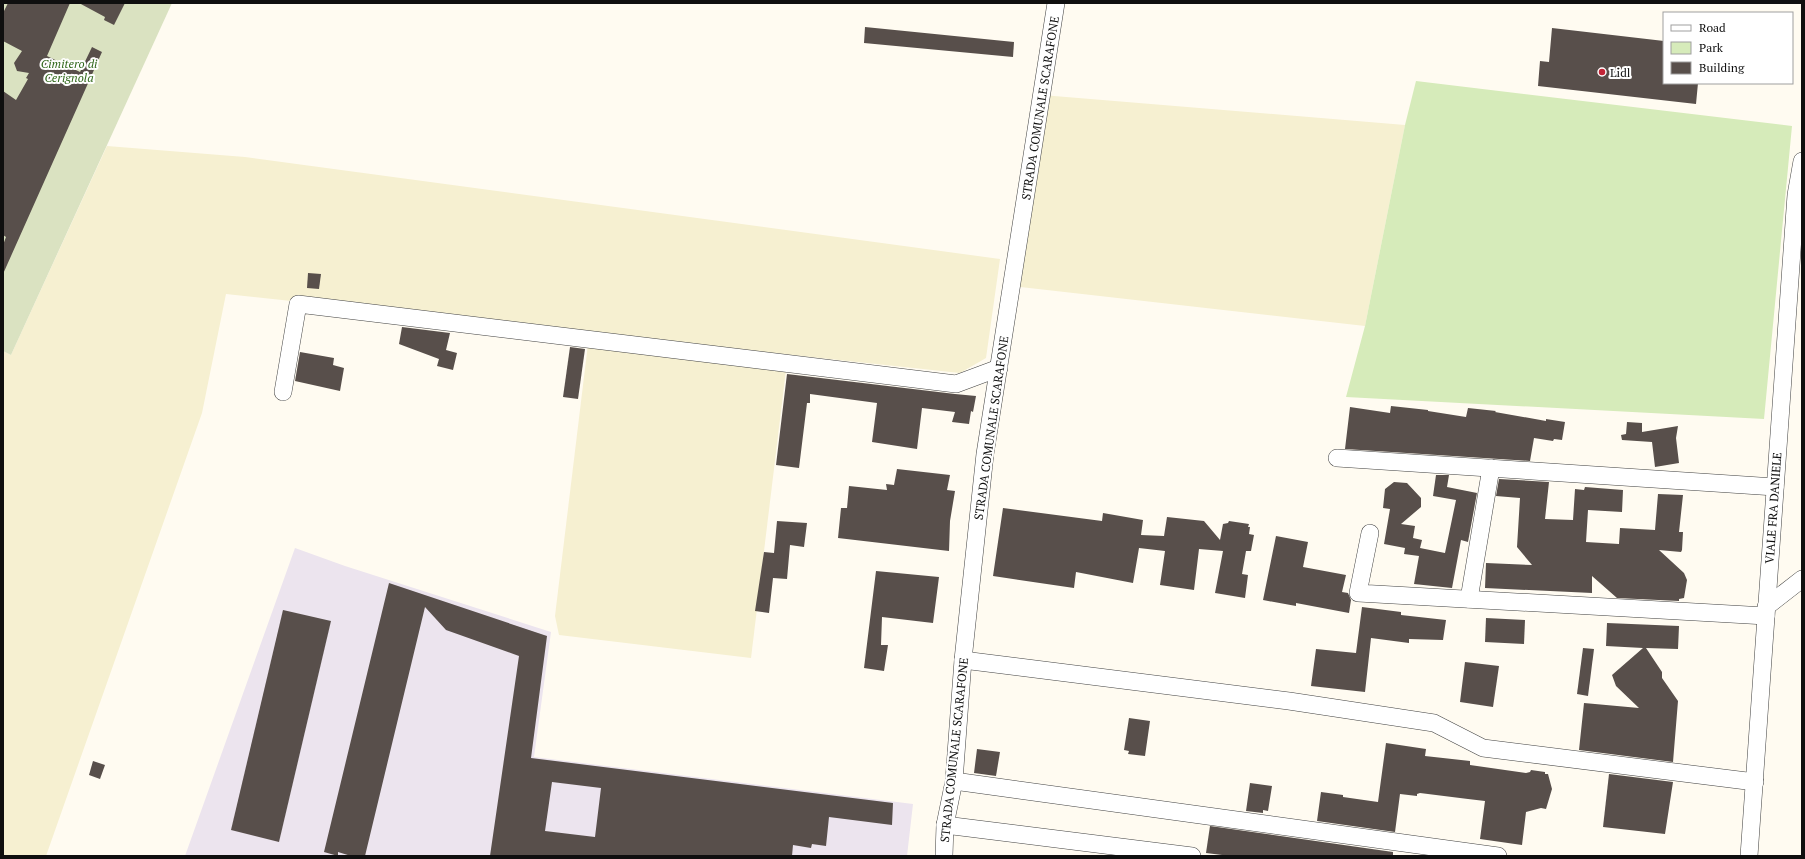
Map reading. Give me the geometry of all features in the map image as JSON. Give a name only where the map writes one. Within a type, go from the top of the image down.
[{"type":"street","name":"STRADA COMUNALE SCARAFONE","points":[[944,856],[945,825],[954,781],[963,660],[985,454],[1056,3]]},
{"type":"street","name":"VIALE FRA DANIELE","points":[[1749,856],[1796,195],[1802,161]]},
{"type":"street","points":[[283,392],[298,304],[956,384],[999,368]]},
{"type":"street","points":[[1337,458],[1775,486]]},
{"type":"street","points":[[1469,599],[1491,468]]},
{"type":"street","points":[[1370,533],[1358,593],[1469,599],[1766,605],[1802,579]]},
{"type":"street","points":[[1769,572],[1787,590]]},
{"type":"street","points":[[963,660],[1289,701],[1434,723],[1483,748],[1755,782]]},
{"type":"street","points":[[954,781],[1498,856]]},
{"type":"street","points":[[945,825],[1192,856]]},
{"type":"shaded area","points":[[1042,95],[1405,125],[1365,326],[1012,286]]},
{"type":"shaded area","points":[[107,146],[245,157],[1000,259],[986,358],[960,373],[226,294],[202,413],[46,856],[3,856],[3,351],[11,355]]},
{"type":"shaded area","points":[[588,344],[786,370],[751,658],[559,635],[555,616]]},
{"type":"shaded area","points":[[295,548],[345,566],[551,632],[534,757],[913,804],[907,856],[185,856]]},
{"type":"green space","name":"Cimitero di Cerignola","points":[[3,3],[172,3],[11,355],[3,351]]},
{"type":"green space","points":[[1416,81],[1792,126],[1764,419],[1346,397],[1365,326],[1405,125]]},
{"type":"building","points":[[8,3],[70,3],[47,56],[80,72],[92,47],[102,52],[3,274],[3,245],[6,237],[3,235],[3,91],[16,100],[28,79],[26,78],[29,73],[17,71],[14,63],[22,51],[3,41],[3,13]]},
{"type":"building","points":[[79,3],[125,3],[114,25],[104,20],[105,17]]},
{"type":"building","points":[[865,27],[1014,42],[1013,57],[864,43]]},
{"type":"building","name":"Lidl","points":[[1552,28],[1663,41],[1663,84],[1698,84],[1696,104],[1538,86],[1540,61],[1549,62]]},
{"type":"building","points":[[308,273],[321,274],[319,289],[307,288]]},
{"type":"building","points":[[402,327],[450,333],[446,350],[457,353],[453,370],[437,366],[439,359],[399,344]]},
{"type":"building","points":[[570,347],[585,349],[578,399],[563,397]]},
{"type":"building","points":[[300,352],[334,358],[333,365],[344,368],[340,391],[295,381]]},
{"type":"building","points":[[787,374],[976,396],[973,412],[971,411],[969,424],[952,422],[955,412],[922,408],[917,449],[872,442],[877,403],[810,394],[810,403],[807,403],[799,468],[776,465]]},
{"type":"building","points":[[1391,406],[1428,410],[1466,417],[1468,408],[1496,411],[1495,412],[1546,421],[1546,419],[1565,422],[1562,440],[1554,439],[1553,441],[1534,438],[1530,461],[1345,449],[1350,407],[1390,413]]},
{"type":"building","points":[[1627,422],[1642,423],[1642,432],[1678,426],[1676,438],[1679,463],[1655,467],[1652,442],[1622,440],[1621,435],[1626,434]]},
{"type":"building","points":[[897,469],[950,475],[947,490],[955,491],[950,521],[949,551],[838,538],[841,508],[847,508],[849,486],[887,490],[886,484],[894,485]]},
{"type":"building","points":[[1436,475],[1449,475],[1447,487],[1477,493],[1468,542],[1461,540],[1452,588],[1414,584],[1419,556],[1404,554],[1405,548],[1384,544],[1390,509],[1383,508],[1385,489],[1394,482],[1407,483],[1421,498],[1421,507],[1401,524],[1415,526],[1413,538],[1422,540],[1420,548],[1445,553],[1456,500],[1433,496]]},
{"type":"building","points":[[1499,479],[1549,482],[1545,519],[1573,520],[1575,489],[1584,490],[1585,487],[1623,490],[1622,512],[1588,510],[1586,542],[1619,544],[1620,528],[1655,530],[1658,494],[1683,495],[1679,532],[1683,532],[1682,550],[1681,552],[1659,550],[1684,573],[1687,580],[1684,598],[1679,599],[1679,601],[1617,598],[1592,576],[1592,593],[1485,588],[1486,563],[1532,565],[1517,547],[1520,498],[1496,496]]},
{"type":"building","points":[[1003,508],[1102,521],[1103,513],[1143,520],[1141,535],[1164,536],[1167,517],[1204,521],[1220,540],[1223,524],[1228,523],[1229,521],[1249,524],[1249,534],[1254,535],[1251,551],[1246,551],[1242,574],[1248,575],[1245,598],[1215,593],[1223,551],[1199,549],[1194,590],[1160,585],[1165,551],[1139,548],[1133,583],[1076,572],[1074,588],[993,576]]},
{"type":"building","points":[[777,521],[807,523],[804,547],[790,545],[787,579],[773,578],[769,613],[755,611],[764,552],[774,553]]},
{"type":"building","points":[[1276,536],[1308,542],[1303,567],[1346,575],[1342,592],[1348,593],[1351,600],[1349,613],[1296,603],[1296,606],[1263,600]]},
{"type":"building","points":[[876,571],[939,577],[933,623],[882,617],[881,645],[888,645],[884,671],[864,668]]},
{"type":"building","points":[[389,583],[547,636],[531,758],[893,803],[892,825],[829,817],[826,846],[812,844],[811,848],[793,845],[792,856],[490,856],[519,656],[446,630],[425,607],[365,856],[351,856],[338,852],[338,856],[324,852]],"holes":[[[552,782],[601,788],[595,837],[545,831]]]},
{"type":"building","points":[[1362,607],[1401,612],[1401,615],[1446,620],[1443,640],[1409,639],[1409,643],[1371,638],[1365,692],[1311,686],[1316,649],[1356,653]]},
{"type":"building","points":[[283,610],[331,621],[279,842],[231,830]]},
{"type":"building","points":[[1486,618],[1525,620],[1524,644],[1485,642]]},
{"type":"building","points":[[1607,623],[1679,626],[1678,649],[1646,648],[1662,672],[1662,678],[1678,701],[1673,762],[1579,750],[1584,703],[1639,708],[1616,686],[1612,675],[1643,648],[1606,646]]},
{"type":"building","points":[[1583,648],[1594,649],[1588,696],[1577,694]]},
{"type":"building","points":[[1465,662],[1499,666],[1493,707],[1460,702]]},
{"type":"building","points":[[1129,718],[1150,721],[1145,756],[1128,754],[1129,751],[1124,750]]},
{"type":"building","points":[[1386,743],[1426,749],[1425,756],[1470,761],[1470,765],[1526,773],[1530,772],[1531,770],[1545,772],[1545,774],[1548,774],[1552,789],[1546,809],[1541,808],[1526,812],[1522,845],[1480,839],[1485,801],[1420,793],[1417,794],[1417,796],[1400,794],[1395,832],[1317,821],[1321,792],[1378,802]]},
{"type":"building","points":[[977,749],[1000,752],[996,776],[974,773]]},
{"type":"building","points":[[93,761],[105,765],[100,779],[89,775]]},
{"type":"building","points":[[1609,774],[1673,782],[1665,834],[1603,827]]},
{"type":"building","points":[[1250,783],[1272,786],[1268,811],[1263,810],[1263,813],[1246,811]]},
{"type":"building","points":[[1210,826],[1393,852],[1393,856],[1230,856],[1206,853]]},
{"type":"place","name":"Lidl","points":[[1602,72]]}]
